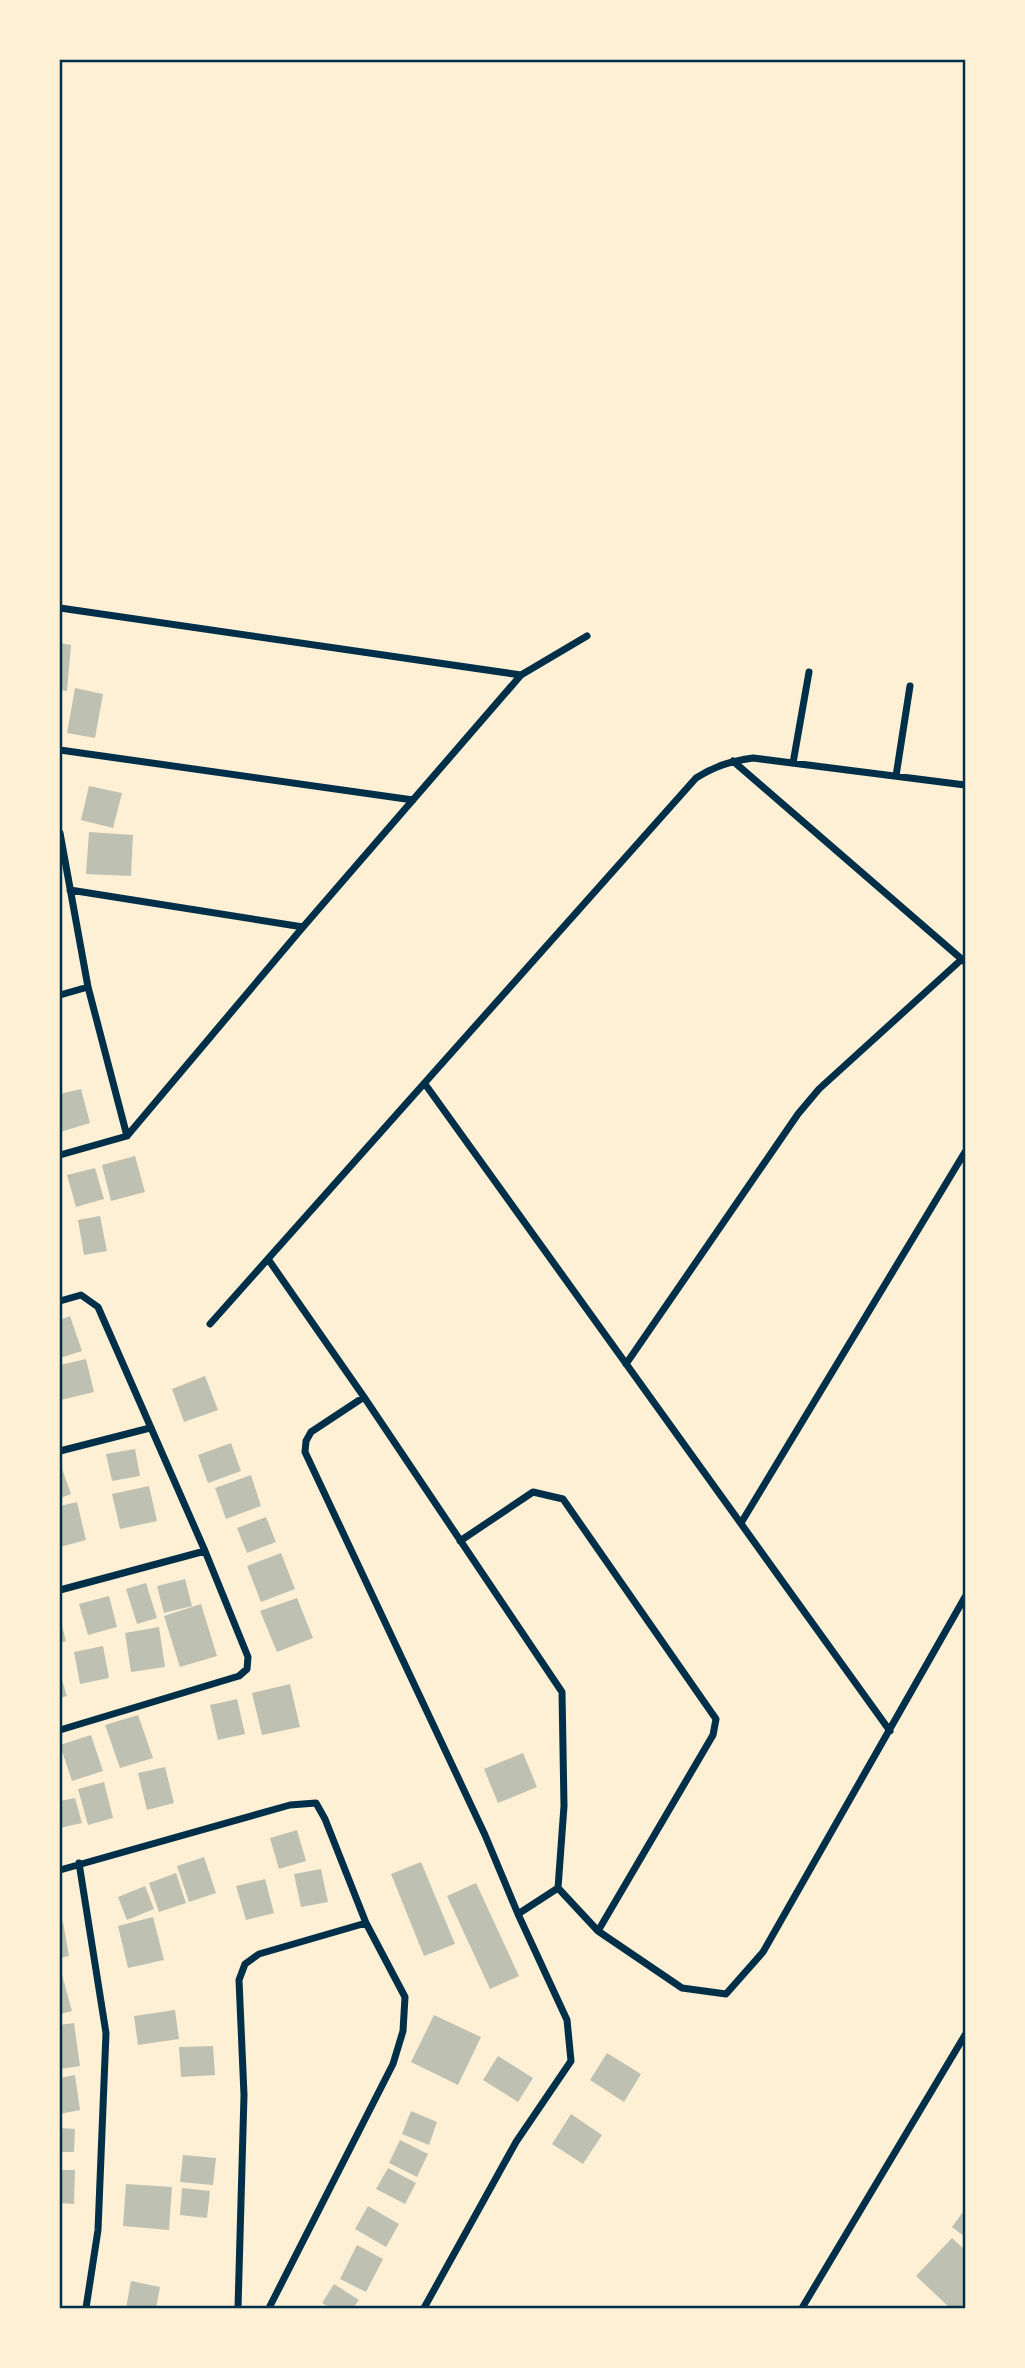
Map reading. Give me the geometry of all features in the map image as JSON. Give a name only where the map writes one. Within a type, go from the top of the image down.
[{"type":"street","points":[[60,608],[521,675]]},
{"type":"street","points":[[60,1155],[127,1136],[521,675],[587,636]]},
{"type":"street","points":[[793,763],[809,672]]},
{"type":"street","points":[[896,776],[910,685]]},
{"type":"street","points":[[60,751],[413,800]]},
{"type":"street","points":[[210,1324],[696,778],[713,767],[753,758],[965,785]]},
{"type":"street","points":[[626,1364],[805,1106],[820,1089],[963,961],[733,761]]},
{"type":"street","points":[[60,833],[89,987],[127,1136]]},
{"type":"street","points":[[70,890],[303,927]]},
{"type":"street","points":[[60,995],[89,987]]},
{"type":"street","points":[[425,1084],[890,1731]]},
{"type":"street","points":[[741,1523],[965,1152]]},
{"type":"street","points":[[268,1259],[562,1692],[564,1806],[558,1888],[598,1931],[682,1989],[726,1994],[763,1952],[965,1597]]},
{"type":"street","points":[[60,1301],[82,1295],[98,1307],[205,1551],[248,1657],[247,1669],[239,1676],[60,1731]]},
{"type":"street","points":[[364,1397],[311,1432],[306,1441],[305,1452],[485,1835],[567,2020],[571,2061],[516,2142],[424,2308]]},
{"type":"street","points":[[60,1451],[150,1428]]},
{"type":"street","points":[[460,1541],[533,1492],[564,1499],[716,1718],[713,1735],[598,1931]]},
{"type":"street","points":[[60,1590],[205,1551]]},
{"type":"street","points":[[60,1870],[290,1805],[316,1804],[326,1819],[366,1923],[405,1997],[403,2031],[393,2064],[269,2308]]},
{"type":"street","points":[[79,1863],[106,2033],[98,2230],[86,2308]]},
{"type":"street","points":[[518,1914],[558,1888]]},
{"type":"street","points":[[239,2308],[244,2095],[239,1980],[245,1964],[259,1954],[366,1923]]},
{"type":"street","points":[[802,2308],[965,2035]]},
{"type":"building","points":[[60,643],[71,645],[67,691],[60,690]]},
{"type":"building","points":[[75,688],[103,694],[95,738],[67,733]]},
{"type":"building","points":[[89,786],[122,793],[113,828],[81,820]]},
{"type":"building","points":[[89,832],[133,835],[131,876],[86,874]]},
{"type":"building","points":[[81,1089],[90,1123],[60,1132],[60,1094]]},
{"type":"building","points":[[135,1156],[145,1192],[111,1201],[102,1165]]},
{"type":"building","points":[[95,1168],[104,1199],[76,1207],[67,1175]]},
{"type":"building","points":[[100,1216],[107,1251],[84,1255],[78,1220]]},
{"type":"building","points":[[70,1316],[82,1351],[60,1358],[60,1320]]},
{"type":"building","points":[[86,1359],[94,1392],[61,1400],[60,1365]]},
{"type":"building","points":[[205,1376],[218,1410],[184,1422],[172,1389]]},
{"type":"building","points":[[231,1443],[241,1471],[208,1483],[198,1455]]},
{"type":"building","points":[[135,1449],[140,1476],[112,1481],[106,1454]]},
{"type":"building","points":[[60,1463],[71,1494],[60,1498]]},
{"type":"building","points":[[251,1475],[261,1506],[226,1519],[215,1488]]},
{"type":"building","points":[[149,1486],[157,1521],[120,1529],[112,1494]]},
{"type":"building","points":[[77,1502],[86,1540],[60,1547],[60,1506]]},
{"type":"building","points":[[266,1517],[276,1542],[247,1553],[237,1528]]},
{"type":"building","points":[[281,1553],[295,1589],[261,1602],[247,1566]]},
{"type":"building","points":[[185,1579],[192,1606],[164,1613],[157,1586]]},
{"type":"building","points":[[146,1583],[157,1618],[137,1624],[126,1589]]},
{"type":"building","points":[[109,1596],[117,1627],[88,1635],[79,1604]]},
{"type":"building","points":[[297,1598],[313,1638],[277,1652],[260,1611]]},
{"type":"building","points":[[201,1604],[217,1656],[180,1667],[164,1616]]},
{"type":"building","points":[[60,1618],[66,1641],[60,1643]]},
{"type":"building","points":[[159,1627],[165,1667],[131,1672],[125,1633]]},
{"type":"building","points":[[103,1646],[109,1678],[80,1684],[74,1652]]},
{"type":"building","points":[[60,1674],[67,1696],[60,1698]]},
{"type":"building","points":[[290,1684],[300,1727],[262,1735],[252,1693]]},
{"type":"building","points":[[237,1699],[245,1734],[218,1740],[210,1705]]},
{"type":"building","points":[[138,1715],[153,1758],[120,1768],[105,1725]]},
{"type":"building","points":[[91,1735],[103,1771],[72,1781],[60,1745]]},
{"type":"building","points":[[523,1753],[537,1787],[498,1803],[484,1769]]},
{"type":"building","points":[[165,1767],[174,1803],[147,1810],[138,1773]]},
{"type":"building","points":[[104,1782],[113,1818],[88,1825],[78,1789]]},
{"type":"building","points":[[75,1798],[82,1823],[60,1828],[60,1801]]},
{"type":"building","points":[[297,1830],[306,1861],[279,1869],[270,1838]]},
{"type":"building","points":[[204,1857],[216,1893],[189,1902],[177,1866]]},
{"type":"building","points":[[421,1862],[455,1944],[424,1956],[391,1874]]},
{"type":"building","points":[[321,1869],[328,1902],[301,1907],[294,1874]]},
{"type":"building","points":[[176,1873],[186,1903],[159,1912],[149,1883]]},
{"type":"building","points":[[265,1879],[274,1913],[246,1920],[236,1886]]},
{"type":"building","points":[[476,1883],[519,1976],[490,1989],[447,1896]]},
{"type":"building","points":[[145,1886],[154,1909],[127,1920],[118,1897]]},
{"type":"building","points":[[153,1917],[164,1960],[128,1968],[118,1926]]},
{"type":"building","points":[[63,1922],[69,1956],[60,1958],[60,1923]]},
{"type":"building","points":[[60,1975],[72,2011],[60,2014]]},
{"type":"building","points":[[175,2010],[179,2039],[138,2045],[134,2016]]},
{"type":"building","points":[[434,2015],[481,2037],[458,2085],[411,2062]]},
{"type":"building","points":[[74,2023],[80,2066],[60,2069],[60,2025]]},
{"type":"building","points":[[213,2046],[215,2075],[181,2077],[179,2047]]},
{"type":"building","points":[[607,2053],[641,2074],[624,2102],[590,2080]]},
{"type":"building","points":[[498,2056],[533,2078],[518,2102],[483,2080]]},
{"type":"building","points":[[75,2075],[80,2110],[60,2114],[60,2078]]},
{"type":"building","points":[[411,2111],[437,2122],[429,2145],[402,2134]]},
{"type":"building","points":[[571,2114],[602,2135],[583,2164],[552,2144]]},
{"type":"building","points":[[60,2128],[75,2129],[74,2152],[60,2152]]},
{"type":"building","points":[[400,2140],[428,2154],[417,2177],[389,2163]]},
{"type":"building","points":[[183,2155],[216,2158],[213,2185],[180,2182]]},
{"type":"building","points":[[388,2168],[416,2183],[405,2204],[376,2189]]},
{"type":"building","points":[[60,2170],[75,2170],[74,2204],[60,2203]]},
{"type":"building","points":[[126,2184],[172,2187],[169,2230],[123,2226]]},
{"type":"building","points":[[182,2188],[210,2191],[207,2218],[180,2215]]},
{"type":"building","points":[[368,2206],[399,2224],[386,2247],[355,2229]]},
{"type":"building","points":[[965,2209],[965,2237],[952,2227]]},
{"type":"building","points":[[952,2238],[965,2250],[965,2308],[950,2308],[916,2276]]},
{"type":"building","points":[[357,2245],[383,2259],[366,2292],[340,2279]]},
{"type":"building","points":[[131,2281],[160,2287],[156,2308],[126,2308]]},
{"type":"building","points":[[334,2284],[359,2300],[353,2308],[330,2308],[322,2303]]}]
